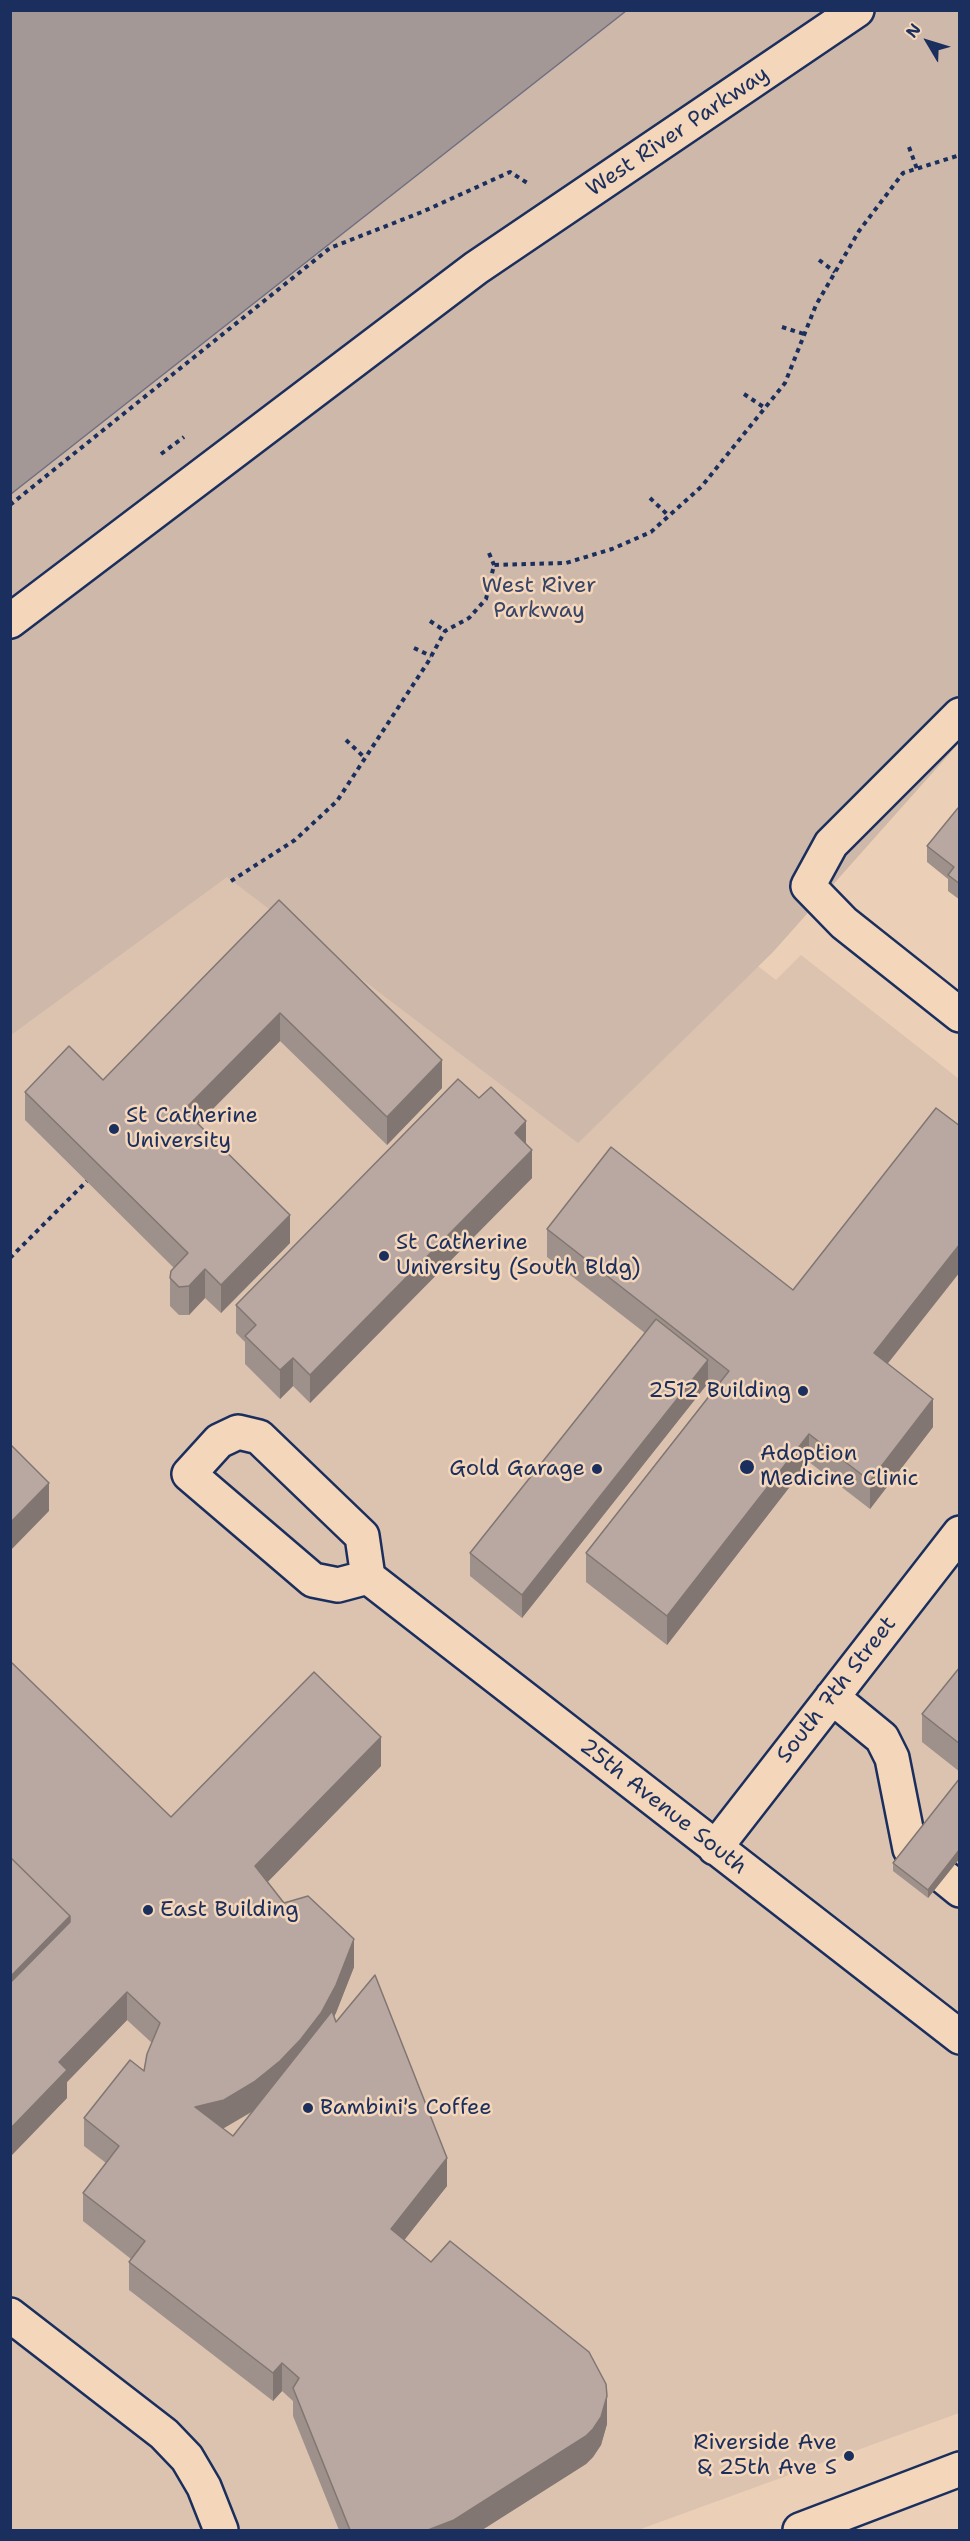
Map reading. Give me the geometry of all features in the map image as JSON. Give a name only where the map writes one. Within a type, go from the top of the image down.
[{"type":"street","name":"West River Parkway","points":[[10,621],[476,268],[857,10]]},
{"type":"street","points":[[960,715],[831,844],[808,886],[844,923],[960,1015]]},
{"type":"street","points":[[238,1432],[259,1437],[362,1536],[368,1577],[338,1584],[313,1580],[189,1474],[219,1441],[238,1432]]},
{"type":"street","name":"South 7th Street","points":[[715,1848],[960,1533]]},
{"type":"street","name":"25th Avenue South","points":[[368,1577],[960,2037]]},
{"type":"street","points":[[832,1697],[882,1738],[892,1758],[910,1849]]},
{"type":"street","points":[[10,2315],[164,2434],[187,2458],[204,2487],[221,2530]]},
{"type":"street","points":[[800,2530],[960,2469]]},
{"type":"path","points":[[909,147],[917,169]]},
{"type":"path","points":[[494,565],[566,562],[612,549],[651,532],[702,486],[785,383],[816,305],[859,231],[903,173],[960,155]]},
{"type":"path","points":[[10,506],[330,248],[422,212],[510,172],[529,184]]},
{"type":"path","points":[[819,260],[836,272]]},
{"type":"path","points":[[782,327],[804,334]]},
{"type":"path","points":[[744,394],[765,408]]},
{"type":"path","points":[[650,498],[669,516]]},
{"type":"path","points":[[231,881],[295,840],[337,801],[445,631],[469,618],[486,599],[494,565],[489,553]]},
{"type":"path","points":[[430,621],[445,631]]},
{"type":"path","points":[[414,648],[431,656]]},
{"type":"path","points":[[346,740],[365,758]]},
{"type":"path","points":[[10,1258],[87,1181]]},
{"type":"shaded area","points":[[11,10],[626,10],[626,11],[11,494]]},
{"type":"shaded area","points":[[258,829],[746,957],[776,980],[801,955],[959,1079],[959,2413],[638,2530],[11,2530],[10,1009]]},
{"type":"green space","name":"West River Parkway","points":[[626,11],[959,11],[959,743],[773,952],[578,1143],[227,877],[11,1035],[11,494]]},
{"type":"building","points":[[958,808],[960,809],[960,884],[948,875],[954,867],[927,846]]},
{"type":"building","name":"St Catherine University","points":[[279,900],[442,1060],[387,1117],[280,1013],[184,1110],[290,1215],[221,1285],[205,1269],[189,1286],[179,1287],[170,1278],[171,1271],[188,1253],[25,1092],[69,1046],[103,1080]]},
{"type":"building","name":"St Catherine University (South Bldg)","points":[[458,1079],[479,1098],[491,1087],[526,1121],[515,1133],[532,1150],[310,1375],[293,1358],[280,1370],[245,1336],[256,1325],[236,1305]]},
{"type":"building","name":"2512 Building","points":[[936,1108],[960,1126],[960,1244],[874,1353],[933,1399],[870,1481],[809,1434],[667,1616],[586,1553],[729,1371],[547,1229],[611,1147],[793,1290]]},
{"type":"building","name":"Gold Garage","points":[[656,1319],[708,1360],[522,1595],[470,1553]]},
{"type":"building","points":[[10,1444],[49,1483],[10,1523]]},
{"type":"building","points":[[10,1661],[171,1817],[314,1672],[381,1737],[255,1866],[284,1903],[308,1896],[354,1939],[336,1985],[321,2013],[280,2061],[254,2082],[224,2100],[195,2107],[233,2136],[332,2011],[336,2022],[375,1975],[447,2158],[391,2229],[431,2262],[450,2241],[589,2352],[606,2384],[607,2396],[601,2417],[586,2436],[454,2520],[428,2530],[350,2530],[293,2388],[299,2378],[282,2363],[273,2373],[129,2262],[145,2241],[83,2193],[119,2146],[84,2118],[130,2060],[144,2071],[147,2054],[160,2023],[127,1992],[59,2062],[67,2070],[10,2129],[10,1983],[70,1922],[70,1916],[10,1857]]},
{"type":"building","points":[[960,1667],[960,1744],[922,1714]]},
{"type":"building","points":[[960,1778],[960,1849],[928,1890],[893,1863]]},
{"type":"building","points":[[10,1857],[70,1916],[10,1977]]},
{"type":"place","name":"St Catherine University","points":[[114,1129]]},
{"type":"place","name":"St Catherine University (South Bldg)","points":[[384,1256]]},
{"type":"place","name":"2512 Building","points":[[803,1391]]},
{"type":"place","name":"Adoption Medicine Clinic","points":[[747,1467]]},
{"type":"place","name":"Gold Garage","points":[[597,1469]]},
{"type":"place","name":"East Building","points":[[148,1910]]},
{"type":"place","name":"Bambini's Coffee","points":[[308,2108]]},
{"type":"place","name":"Riverside Ave & 25th Ave S","points":[[849,2456]]}]
